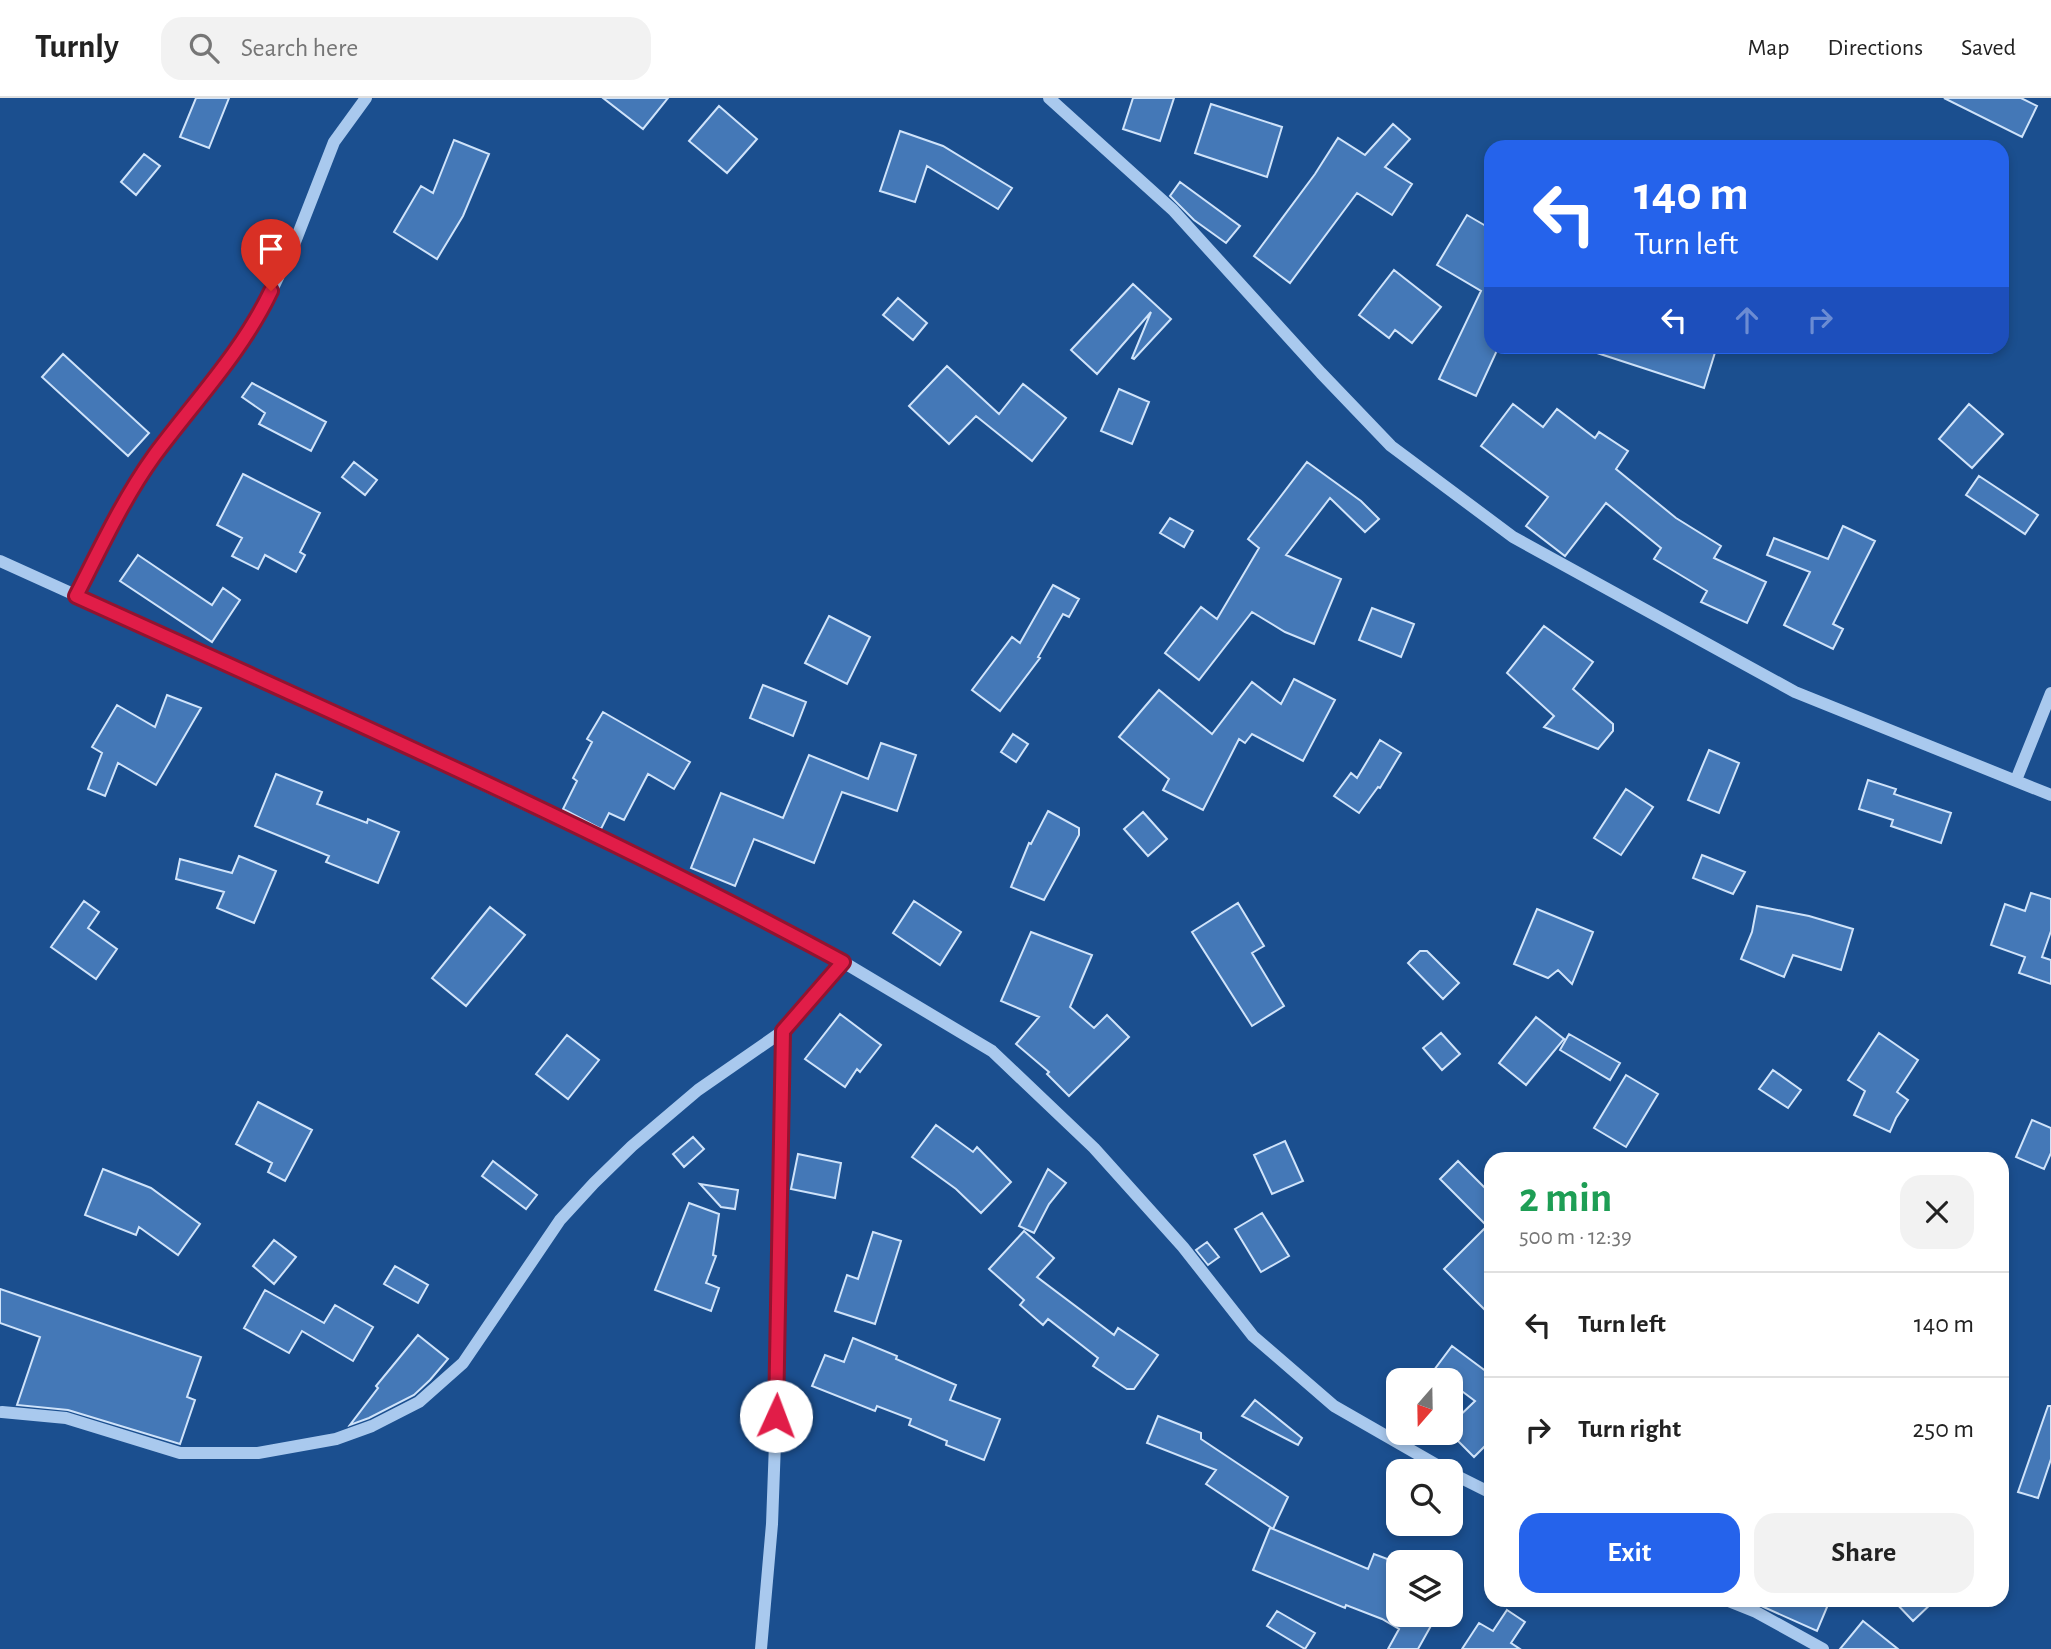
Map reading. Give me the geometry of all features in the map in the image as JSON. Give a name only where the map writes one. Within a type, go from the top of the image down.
[{"type":"street","points":[[76,596],[109,530],[152,458],[227,364],[260,315],[295,242],[334,142],[366,98]]},
{"type":"street","points":[[1049,98],[1172,211],[1391,446],[1513,537],[1795,692],[2051,795]]},
{"type":"street","points":[[0,561],[510,796],[736,904],[843,962],[992,1051],[1094,1148],[1183,1247],[1253,1336],[1334,1406],[1427,1459]]},
{"type":"street","points":[[2016,780],[2051,693]]},
{"type":"street","points":[[2,1412],[66,1418],[180,1453],[258,1453],[335,1438],[372,1426],[419,1402],[463,1363],[560,1220],[632,1146],[698,1090],[783,1031],[843,962]]},
{"type":"street","points":[[761,1649],[772,1524],[779,1348],[783,1031]]},
{"type":"street","points":[[1463,1479],[1484,1489]]},
{"type":"street","points":[[1744,1607],[1823,1649]]},
{"type":"building","points":[[196,98],[229,98],[209,148],[180,137]]},
{"type":"building","points":[[603,98],[668,98],[643,129]]},
{"type":"building","points":[[1133,98],[1174,98],[1160,141],[1123,129]]},
{"type":"building","points":[[1944,98],[2021,98],[2037,106],[2022,137]]},
{"type":"building","points":[[1211,104],[1282,127],[1267,177],[1195,153]]},
{"type":"building","points":[[719,106],[757,139],[727,173],[689,141]]},
{"type":"building","points":[[1393,124],[1410,139],[1385,167],[1412,184],[1392,215],[1357,193],[1290,283],[1254,256],[1315,174],[1338,138],[1365,155]]},
{"type":"building","points":[[900,131],[943,146],[1012,188],[998,209],[927,166],[915,202],[880,191]]},
{"type":"building","points":[[454,140],[489,154],[463,216],[437,259],[394,232],[421,186],[433,193]]},
{"type":"building","points":[[144,154],[160,166],[136,195],[121,182]]},
{"type":"building","points":[[1180,182],[1240,226],[1226,243],[1194,220],[1170,196]]},
{"type":"building","points":[[1467,215],[1484,225],[1484,354],[1495,354],[1476,396],[1439,379],[1481,291],[1437,265]]},
{"type":"building","points":[[1394,270],[1441,307],[1412,343],[1395,330],[1389,338],[1359,315]]},
{"type":"building","points":[[1133,284],[1171,319],[1134,359],[1132,358],[1151,312],[1097,374],[1071,350]]},
{"type":"building","points":[[898,298],[927,323],[913,340],[883,315]]},
{"type":"building","points":[[63,354],[149,433],[128,456],[42,377]]},
{"type":"building","points":[[1600,354],[1715,354],[1704,388]]},
{"type":"building","points":[[947,366],[999,414],[1023,384],[1066,418],[1032,461],[976,416],[949,444],[909,406]]},
{"type":"building","points":[[252,383],[326,422],[311,451],[259,424],[265,413],[242,397]]},
{"type":"building","points":[[1119,389],[1149,402],[1132,444],[1101,431]]},
{"type":"building","points":[[1513,404],[1543,427],[1557,409],[1595,438],[1599,432],[1628,451],[1616,469],[1676,518],[1721,546],[1714,558],[1766,582],[1747,623],[1701,602],[1707,591],[1654,559],[1661,548],[1606,503],[1565,556],[1526,526],[1548,497],[1481,446]]},
{"type":"building","points":[[1969,404],[2003,434],[1972,468],[1939,439]]},
{"type":"building","points":[[354,462],[377,480],[365,495],[342,477]]},
{"type":"building","points":[[1307,462],[1361,501],[1379,519],[1365,532],[1330,498],[1286,555],[1341,579],[1314,644],[1285,632],[1252,612],[1199,680],[1165,653],[1201,607],[1217,619],[1259,548],[1248,539]]},
{"type":"building","points":[[243,474],[320,513],[300,552],[305,555],[296,572],[265,555],[258,569],[232,556],[242,538],[217,525]]},
{"type":"building","points":[[1979,476],[2038,515],[2025,534],[1966,495]]},
{"type":"building","points":[[1170,518],[1193,531],[1184,547],[1160,533]]},
{"type":"building","points":[[1843,526],[1875,541],[1833,624],[1843,629],[1833,649],[1784,625],[1810,572],[1767,555],[1774,538],[1828,559]]},
{"type":"building","points":[[138,555],[212,605],[223,588],[240,600],[212,642],[120,581]]},
{"type":"building","points":[[1053,585],[1079,599],[1069,617],[1063,614],[1038,657],[1040,658],[1000,711],[972,690],[1012,637],[1020,643]]},
{"type":"building","points":[[1372,608],[1414,624],[1401,657],[1359,640]]},
{"type":"building","points":[[829,616],[870,637],[847,684],[805,663]]},
{"type":"building","points":[[1544,626],[1593,662],[1573,689],[1613,724],[1613,731],[1598,749],[1544,727],[1554,716],[1507,673]]},
{"type":"building","points":[[1294,679],[1335,700],[1303,761],[1252,734],[1245,743],[1239,739],[1203,810],[1163,790],[1169,779],[1119,737],[1159,690],[1212,734],[1252,682],[1281,704]]},
{"type":"building","points":[[763,685],[806,702],[793,736],[750,718]]},
{"type":"building","points":[[167,695],[201,708],[156,785],[118,763],[105,796],[88,789],[102,753],[92,747],[117,705],[155,727]]},
{"type":"building","points":[[603,712],[690,762],[674,789],[648,774],[624,820],[609,813],[601,829],[563,809],[577,781],[573,778],[592,742],[587,739]]},
{"type":"building","points":[[1013,734],[1028,744],[1016,762],[1001,752]]},
{"type":"building","points":[[1380,740],[1401,753],[1380,788],[1378,787],[1359,813],[1334,796],[1351,773],[1357,778]]},
{"type":"building","points":[[881,743],[916,755],[897,811],[842,792],[814,863],[754,839],[735,886],[691,868],[721,793],[783,818],[809,755],[868,779]]},
{"type":"building","points":[[1709,750],[1739,763],[1719,813],[1688,800]]},
{"type":"building","points":[[276,774],[322,792],[317,804],[367,823],[368,819],[399,832],[378,883],[326,862],[329,856],[255,826]]},
{"type":"building","points":[[1868,780],[1896,789],[1894,794],[1951,813],[1941,843],[1891,826],[1893,820],[1859,809]]},
{"type":"building","points":[[1626,789],[1653,807],[1621,855],[1594,838]]},
{"type":"building","points":[[1048,811],[1079,828],[1079,835],[1044,900],[1011,887],[1029,843],[1031,844]]},
{"type":"building","points":[[1143,812],[1167,839],[1148,856],[1124,829]]},
{"type":"building","points":[[1702,855],[1745,872],[1733,894],[1693,878]]},
{"type":"building","points":[[239,856],[276,871],[254,923],[217,908],[224,892],[176,879],[180,859],[232,873]]},
{"type":"building","points":[[2031,893],[2051,899],[2051,931],[2042,957],[2051,960],[2051,984],[2019,973],[2025,957],[1991,945],[2005,904],[2025,911]]},
{"type":"building","points":[[84,901],[99,912],[88,928],[117,949],[96,979],[51,947]]},
{"type":"building","points":[[914,901],[961,932],[940,965],[893,933]]},
{"type":"building","points":[[1238,903],[1264,946],[1252,953],[1284,1006],[1252,1026],[1192,932]]},
{"type":"building","points":[[1757,906],[1809,916],[1853,929],[1841,970],[1793,955],[1784,977],[1741,959],[1752,932]]},
{"type":"building","points":[[490,907],[525,935],[466,1006],[432,978]]},
{"type":"building","points":[[1537,909],[1593,932],[1572,984],[1558,970],[1548,978],[1514,964]]},
{"type":"building","points":[[1031,932],[1092,955],[1070,1007],[1094,1028],[1107,1015],[1129,1037],[1069,1096],[1047,1074],[1049,1072],[1016,1044],[1039,1017],[1001,1001]]},
{"type":"building","points":[[1420,951],[1427,951],[1459,983],[1443,999],[1408,963]]},
{"type":"building","points":[[840,1014],[881,1045],[860,1072],[857,1069],[845,1087],[805,1059]]},
{"type":"building","points":[[1536,1017],[1564,1039],[1526,1085],[1499,1063]]},
{"type":"building","points":[[1441,1033],[1460,1054],[1442,1070],[1423,1048]]},
{"type":"building","points":[[1879,1033],[1918,1060],[1897,1092],[1908,1100],[1890,1132],[1854,1115],[1865,1091],[1848,1080]]},
{"type":"building","points":[[1569,1034],[1620,1063],[1610,1080],[1560,1050]]},
{"type":"building","points":[[567,1035],[599,1060],[568,1099],[536,1074]]},
{"type":"building","points":[[1773,1070],[1801,1090],[1788,1108],[1759,1089]]},
{"type":"building","points":[[1626,1075],[1658,1094],[1626,1147],[1594,1128]]},
{"type":"building","points":[[258,1102],[312,1130],[285,1181],[268,1172],[272,1163],[236,1144]]},
{"type":"building","points":[[2032,1120],[2051,1128],[2051,1153],[2044,1169],[2016,1157]]},
{"type":"building","points":[[936,1125],[973,1152],[977,1147],[1011,1182],[981,1213],[956,1189],[912,1157]]},
{"type":"building","points":[[693,1137],[704,1149],[684,1167],[673,1154]]},
{"type":"building","points":[[1285,1141],[1303,1181],[1272,1194],[1254,1155]]},
{"type":"building","points":[[798,1154],[841,1163],[835,1198],[791,1189]]},
{"type":"building","points":[[493,1161],[537,1195],[526,1209],[482,1176]]},
{"type":"building","points":[[1458,1161],[1484,1187],[1484,1223],[1440,1179]]},
{"type":"building","points":[[103,1169],[151,1188],[200,1224],[178,1255],[139,1227],[136,1235],[85,1215]]},
{"type":"building","points":[[1048,1169],[1066,1183],[1049,1204],[1034,1233],[1019,1226]]},
{"type":"building","points":[[700,1184],[738,1190],[735,1209],[721,1207]]},
{"type":"building","points":[[689,1203],[719,1214],[713,1255],[716,1256],[706,1283],[719,1288],[711,1311],[655,1290]]},
{"type":"building","points":[[1262,1213],[1289,1256],[1261,1272],[1235,1229]]},
{"type":"building","points":[[1484,1229],[1484,1309],[1444,1269]]},
{"type":"building","points":[[1024,1231],[1054,1258],[1037,1277],[1114,1335],[1118,1328],[1158,1355],[1134,1389],[1127,1389],[1093,1366],[1098,1358],[1048,1319],[1043,1325],[1020,1305],[1024,1300],[989,1269]]},
{"type":"building","points":[[873,1232],[901,1241],[875,1324],[835,1311],[847,1275],[858,1279]]},
{"type":"building","points":[[274,1240],[296,1257],[274,1284],[253,1266]]},
{"type":"building","points":[[1207,1242],[1219,1257],[1208,1265],[1196,1250]]},
{"type":"building","points":[[395,1266],[428,1285],[418,1303],[384,1284]]},
{"type":"building","points":[[0,1289],[201,1357],[187,1397],[195,1400],[180,1444],[68,1410],[17,1405],[40,1337],[0,1323]]},
{"type":"building","points":[[265,1290],[324,1323],[335,1305],[373,1327],[353,1361],[302,1331],[289,1353],[244,1328]]},
{"type":"building","points":[[418,1335],[448,1359],[414,1395],[350,1425],[378,1388],[376,1386]]},
{"type":"building","points":[[853,1338],[956,1385],[950,1400],[1000,1419],[984,1460],[946,1445],[947,1441],[909,1425],[911,1419],[877,1406],[875,1411],[812,1386],[825,1355],[844,1362]]},
{"type":"building","points":[[1452,1346],[1484,1370],[1484,1447],[1474,1457],[1463,1446],[1463,1412],[1475,1401],[1463,1392],[1463,1368],[1436,1368]]},
{"type":"building","points":[[1255,1400],[1302,1438],[1298,1445],[1242,1416]]},
{"type":"building","points":[[2048,1406],[2051,1406],[2051,1459],[2038,1498],[2018,1492]]},
{"type":"building","points":[[1158,1416],[1201,1433],[1201,1439],[1288,1497],[1273,1529],[1206,1484],[1216,1470],[1147,1443]]},
{"type":"building","points":[[1270,1528],[1368,1569],[1374,1554],[1386,1558],[1386,1621],[1346,1605],[1345,1608],[1253,1570]]},
{"type":"building","points":[[1764,1607],[1827,1607],[1817,1631]]},
{"type":"building","points":[[1900,1607],[1928,1607],[1913,1621]]},
{"type":"building","points":[[1507,1610],[1525,1622],[1511,1643],[1520,1649],[1462,1649],[1479,1623],[1493,1631]]},
{"type":"building","points":[[1277,1611],[1315,1633],[1305,1649],[1267,1626]]},
{"type":"building","points":[[1863,1621],[1898,1649],[1840,1649]]},
{"type":"building","points":[[1396,1627],[1430,1627],[1418,1649],[1388,1649],[1399,1629]]},
{"type":"route","points":[[271,291],[260,315],[227,364],[152,458],[109,530],[76,596],[250,674],[736,904],[843,962],[783,1031],[776,1416]]}]
